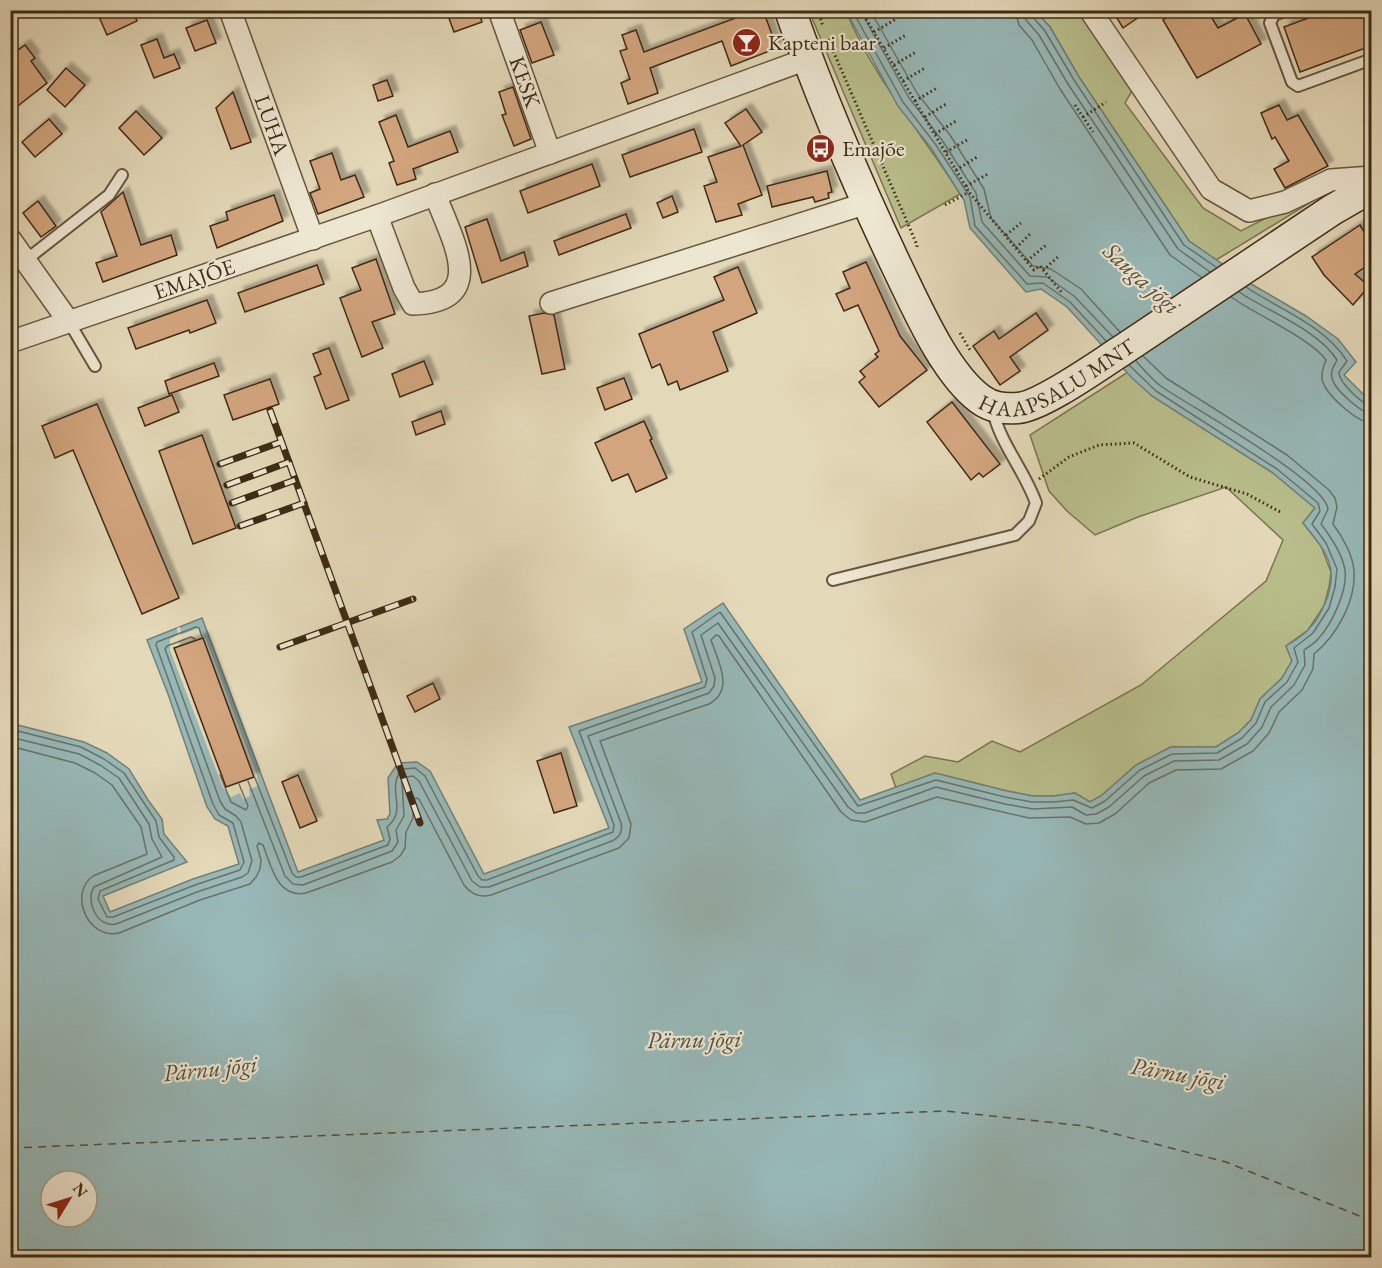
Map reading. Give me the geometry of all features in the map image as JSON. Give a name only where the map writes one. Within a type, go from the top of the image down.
[{"type":"main road","name":"HAAPSALU MNT","points":[[790,10],[807,59],[867,203],[916,306],[957,375],[970,391],[992,406],[1021,408],[1034,404],[1094,368],[1332,210],[1371,187]]},
{"type":"street","name":"LUHA","points":[[230,10],[313,239]]},
{"type":"street","name":"KESK","points":[[499,10],[550,153]]},
{"type":"street","points":[[1090,10],[1211,189],[1248,211],[1285,202],[1331,180],[1371,177]]},
{"type":"street","name":"EMAJÕE","points":[[10,342],[313,239],[807,59]]},
{"type":"street","points":[[377,216],[404,288],[413,304],[442,300],[459,283],[459,261],[435,194]]},
{"type":"street","points":[[551,303],[867,203]]},
{"type":"street","points":[[10,239],[69,322]]},
{"type":"lane","points":[[1288,10],[1274,15],[1270,23],[1292,82],[1298,86],[1371,59]]},
{"type":"lane","points":[[26,261],[109,195],[122,175]]},
{"type":"lane","points":[[69,322],[95,366]]},
{"type":"lane","points":[[833,580],[1015,535],[1029,521],[1036,503],[1030,485],[995,422],[992,406]]},
{"type":"path","points":[[818,10],[826,35],[917,245],[917,256]]},
{"type":"path","points":[[867,19],[969,192],[1034,270],[1040,266],[1063,294]]},
{"type":"path","points":[[874,32],[896,19]]},
{"type":"path","points":[[884,48],[906,35]]},
{"type":"path","points":[[893,65],[916,52]]},
{"type":"path","points":[[903,81],[925,68]]},
{"type":"path","points":[[915,101],[937,88]]},
{"type":"path","points":[[1083,117],[1106,102]]},
{"type":"path","points":[[925,117],[946,104]]},
{"type":"path","points":[[1075,105],[1094,132]]},
{"type":"path","points":[[935,134],[956,122]]},
{"type":"path","points":[[946,152],[967,140]]},
{"type":"path","points":[[956,170],[977,157]]},
{"type":"path","points":[[966,186],[988,174]]},
{"type":"path","points":[[945,205],[969,192]]},
{"type":"path","points":[[1006,236],[1021,223]]},
{"type":"path","points":[[1016,248],[1030,234]]},
{"type":"path","points":[[1027,261],[1046,245]]},
{"type":"path","points":[[1043,270],[1058,257]]},
{"type":"path","points":[[958,330],[976,359]]},
{"type":"path","points":[[1030,485],[1079,453],[1099,445],[1134,443],[1190,477],[1247,494],[1281,513]]},
{"type":"green space","points":[[809,11],[846,11],[857,36],[884,82],[960,194],[901,228]]},
{"type":"green space","points":[[1035,11],[1080,11],[1133,89],[1125,103],[1203,208],[1241,231],[1324,188],[1329,191],[1216,260],[1189,241],[1079,77],[1050,27]]},
{"type":"green space","points":[[1128,372],[1152,396],[1273,473],[1315,508],[1303,523],[1321,546],[1331,572],[1324,606],[1308,630],[1286,646],[1292,661],[1282,678],[1260,699],[1251,720],[1238,733],[1216,747],[1171,747],[1136,765],[1101,796],[1090,802],[1075,793],[1033,796],[935,773],[896,788],[891,774],[925,756],[958,762],[992,741],[1020,752],[1141,685],[1266,581],[1283,540],[1226,487],[1138,517],[1095,535],[1067,511],[1049,491],[1030,435]]},
{"type":"water","points":[[846,11],[1035,11],[1050,27],[1079,77],[1189,241],[1338,339],[1356,362],[1344,375],[1371,402],[1371,1257],[11,1257],[10,723],[84,742],[107,753],[129,769],[162,819],[164,834],[187,862],[103,896],[110,912],[193,879],[239,864],[228,826],[215,819],[207,807],[147,640],[202,618],[298,872],[384,840],[377,820],[387,819],[390,814],[388,778],[398,763],[417,762],[430,771],[484,874],[609,828],[569,727],[702,682],[684,629],[723,603],[860,800],[935,773],[1033,796],[1075,793],[1090,802],[1101,796],[1136,765],[1171,747],[1216,747],[1238,733],[1251,720],[1260,699],[1282,678],[1292,661],[1286,646],[1304,634],[1313,624],[1328,595],[1331,572],[1328,559],[1303,523],[1315,508],[1273,473],[1152,396],[1132,378],[1067,307],[1041,289],[1026,292],[970,228],[964,200],[931,148],[898,106]]},
{"type":"pier","points":[[180,627],[181,635],[198,628],[206,639],[257,775],[258,786],[249,789],[250,796],[243,799],[240,793],[231,797],[223,788],[170,650],[170,639],[178,635],[177,628]]},
{"type":"building","points":[[96,10],[132,10],[137,21],[107,35]]},
{"type":"building","points":[[446,10],[478,10],[482,22],[454,32]]},
{"type":"building","points":[[757,10],[763,10],[777,48],[731,66],[722,41],[650,68],[658,93],[628,104],[621,83],[630,79],[620,51],[627,49],[622,35],[636,30],[644,52]]},
{"type":"building","points":[[1112,10],[1149,10],[1123,28]]},
{"type":"building","points":[[1178,10],[1207,10],[1218,28],[1245,14],[1261,44],[1197,78],[1163,20]]},
{"type":"building","points":[[1330,10],[1371,10],[1371,46],[1300,72],[1284,27]]},
{"type":"building","points":[[207,20],[216,43],[195,51],[186,28]]},
{"type":"building","points":[[541,22],[554,55],[532,63],[520,30]]},
{"type":"building","points":[[157,39],[164,58],[174,54],[180,68],[154,78],[141,45]]},
{"type":"building","points":[[25,45],[35,58],[31,61],[47,83],[10,112],[10,56]]},
{"type":"building","points":[[66,68],[85,85],[65,107],[47,90]]},
{"type":"building","points":[[387,80],[393,96],[378,101],[373,85]]},
{"type":"building","points":[[513,87],[531,139],[514,146],[502,115],[506,114],[499,92]]},
{"type":"building","points":[[233,92],[251,142],[231,149],[216,108]]},
{"type":"building","points":[[1279,105],[1287,120],[1298,115],[1328,166],[1285,188],[1274,169],[1289,161],[1275,137],[1272,139],[1261,113]]},
{"type":"building","points":[[746,109],[762,132],[743,145],[762,195],[738,204],[742,215],[716,222],[704,186],[717,182],[708,157],[741,146],[725,123]]},
{"type":"building","points":[[136,111],[162,138],[144,155],[119,128]]},
{"type":"building","points":[[396,115],[408,147],[450,131],[458,152],[413,169],[416,179],[397,185],[389,163],[394,161],[379,122]]},
{"type":"building","points":[[49,119],[62,134],[35,157],[22,142]]},
{"type":"building","points":[[694,129],[702,152],[630,177],[622,155]]},
{"type":"building","points":[[332,153],[341,180],[355,175],[364,197],[318,214],[310,193],[320,189],[310,161]]},
{"type":"building","points":[[592,164],[600,186],[528,213],[520,191]]},
{"type":"building","points":[[827,171],[832,192],[828,193],[829,198],[815,202],[813,197],[772,207],[767,186]]},
{"type":"building","points":[[123,192],[141,245],[171,235],[177,255],[103,282],[96,263],[117,256],[101,212]]},
{"type":"building","points":[[274,195],[283,221],[217,248],[210,226],[228,220],[226,212]]},
{"type":"building","points":[[672,196],[678,212],[663,218],[657,203]]},
{"type":"building","points":[[38,201],[56,226],[41,237],[23,213]]},
{"type":"building","points":[[626,214],[631,228],[559,255],[554,241]]},
{"type":"building","points":[[487,219],[501,261],[524,252],[528,266],[482,283],[465,227]]},
{"type":"building","points":[[1360,225],[1366,235],[1371,232],[1371,263],[1355,274],[1369,286],[1353,305],[1324,275],[1312,257]]},
{"type":"building","points":[[376,259],[395,314],[372,322],[383,348],[362,357],[340,298],[361,290],[352,268]]},
{"type":"building","points":[[866,262],[900,336],[927,370],[879,407],[859,382],[865,377],[860,371],[878,357],[875,354],[879,351],[858,305],[844,311],[836,294],[850,288],[843,272]]},
{"type":"building","points":[[317,265],[324,284],[245,312],[238,293]]},
{"type":"building","points":[[738,267],[757,313],[713,332],[728,371],[680,390],[677,381],[668,385],[660,364],[652,368],[639,334],[724,300],[714,277]]},
{"type":"building","points":[[207,300],[216,323],[136,349],[128,328]]},
{"type":"building","points":[[544,313],[554,315],[565,369],[542,374],[529,316]]},
{"type":"building","points":[[1036,313],[1048,330],[1010,357],[1020,371],[1000,385],[973,346],[994,331],[999,339]]},
{"type":"building","points":[[329,348],[349,400],[326,409],[314,377],[321,374],[313,354]]},
{"type":"building","points":[[424,361],[433,384],[400,397],[392,374]]},
{"type":"building","points":[[214,363],[219,376],[169,394],[165,381]]},
{"type":"building","points":[[624,378],[632,399],[605,410],[597,388]]},
{"type":"building","points":[[270,379],[279,404],[233,420],[224,395]]},
{"type":"building","points":[[172,395],[179,412],[145,426],[138,408]]},
{"type":"building","points":[[952,402],[1000,464],[983,477],[979,473],[971,480],[927,422]]},
{"type":"building","points":[[97,404],[179,598],[142,614],[73,450],[55,458],[42,426]]},
{"type":"building","points":[[441,411],[445,424],[416,435],[412,422]]},
{"type":"building","points":[[644,421],[667,478],[636,492],[628,474],[612,481],[595,443]]},
{"type":"building","points":[[202,435],[236,528],[193,544],[159,451]]},
{"type":"building","points":[[203,638],[254,777],[226,787],[174,648]]},
{"type":"building","points":[[433,683],[440,699],[415,712],[407,696]]},
{"type":"building","points":[[561,753],[577,806],[554,813],[537,761]]},
{"type":"building","points":[[298,775],[317,821],[300,828],[282,782]]},
{"type":"ferry route","points":[[10,1148],[945,1111],[1084,1126],[1226,1162],[1372,1221]]},
{"type":"railway","points":[[270,410],[420,823]]},
{"type":"railway","points":[[220,464],[281,442]]},
{"type":"railway","points":[[227,485],[289,462]]},
{"type":"railway","points":[[232,503],[295,480]]},
{"type":"railway","points":[[240,526],[304,503]]},
{"type":"railway","points":[[280,647],[413,599]]},
{"type":"place","name":"Kapteni baar","points":[[747,42]]},
{"type":"place","name":"Emajõe","points":[[821,148]]},
{"type":"water label","name":"Sauga jõgi","points":[[1142,278]]},
{"type":"water label","name":"Pärnu jõgi","points":[[694,1039]]},
{"type":"water label","name":"Pärnu jõgi","points":[[210,1068]]},
{"type":"water label","name":"Pärnu jõgi","points":[[1178,1073]]}]
